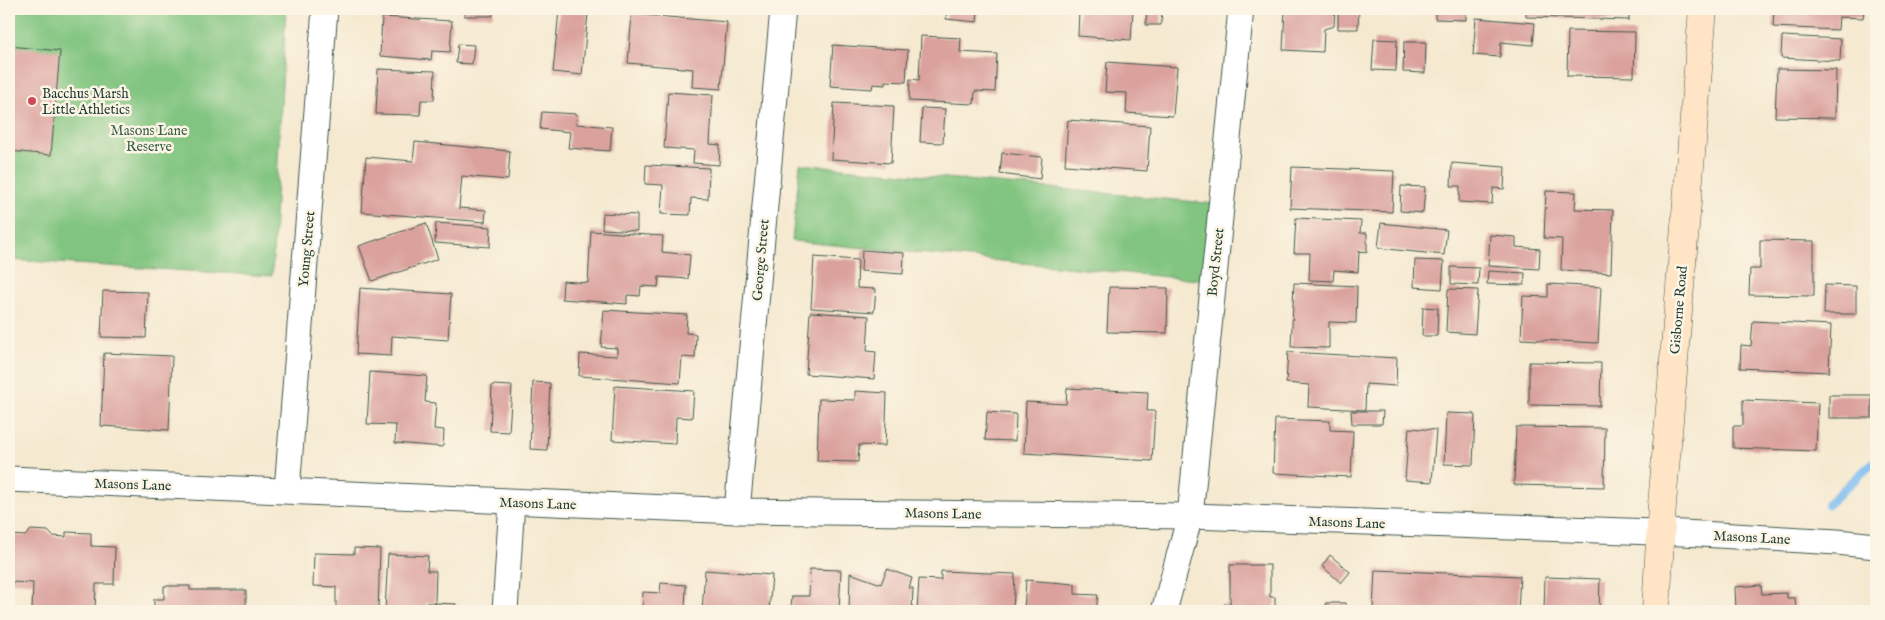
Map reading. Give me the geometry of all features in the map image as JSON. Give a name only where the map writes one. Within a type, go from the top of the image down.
[{"type":"main road","name":"Gisborne Road","points":[[1656,611],[1703,9]]},
{"type":"street","name":"Young Street","points":[[287,490],[325,9]]},
{"type":"street","name":"George Street","points":[[737,511],[783,9]]},
{"type":"street","name":"Boyd Street","points":[[1164,611],[1190,516],[1241,9]]},
{"type":"street","name":"Masons Lane","points":[[9,479],[737,511],[1190,516],[1661,532],[1827,541],[1876,546]]},
{"type":"street","points":[[505,611],[512,502]]},
{"type":"green space","name":"Masons Lane Reserve","points":[[9,9],[286,9],[272,276],[9,260]]},
{"type":"green space","points":[[800,164],[1217,204],[1210,281],[792,241]]},
{"type":"building","points":[[465,9],[493,9],[493,16],[465,16]]},
{"type":"building","points":[[947,9],[978,9],[977,22],[946,19]]},
{"type":"building","points":[[1079,9],[1133,11],[1131,40],[1078,36]]},
{"type":"building","points":[[1147,9],[1162,9],[1161,25],[1146,25]]},
{"type":"building","points":[[1285,9],[1335,9],[1334,26],[1324,29],[1323,52],[1283,50]]},
{"type":"building","points":[[1338,9],[1359,9],[1358,29],[1338,29]]},
{"type":"building","points":[[1435,9],[1466,9],[1466,20],[1435,19]]},
{"type":"building","points":[[1526,9],[1629,9],[1629,20],[1526,17]]},
{"type":"building","points":[[1774,9],[1864,9],[1863,18],[1839,17],[1838,30],[1773,27]]},
{"type":"building","points":[[559,10],[588,13],[582,75],[553,72]]},
{"type":"building","points":[[632,14],[727,22],[721,89],[692,87],[693,69],[628,63]]},
{"type":"building","points":[[382,17],[452,21],[450,52],[432,51],[431,60],[380,56]]},
{"type":"building","points":[[1476,18],[1535,23],[1533,45],[1501,42],[1500,57],[1473,55]]},
{"type":"building","points":[[1568,31],[1635,32],[1634,77],[1567,76]]},
{"type":"building","points":[[921,36],[961,38],[960,52],[997,54],[995,92],[975,91],[974,104],[909,101],[910,79],[919,80]]},
{"type":"building","points":[[1782,36],[1841,39],[1840,61],[1781,58]]},
{"type":"building","points":[[1374,39],[1397,40],[1396,71],[1372,70]]},
{"type":"building","points":[[1404,42],[1426,42],[1425,73],[1403,72]]},
{"type":"building","points":[[458,44],[474,45],[472,64],[456,63]]},
{"type":"building","points":[[833,45],[908,50],[906,82],[885,81],[885,85],[873,84],[872,89],[830,86]]},
{"type":"building","name":"Bacchus Marsh Little Athletics","points":[[9,46],[60,51],[51,155],[9,151]]},
{"type":"building","points":[[1107,62],[1177,67],[1173,116],[1126,113],[1127,93],[1105,92]]},
{"type":"building","points":[[378,69],[435,71],[434,100],[421,100],[420,115],[376,114]]},
{"type":"building","points":[[1777,69],[1836,70],[1835,118],[1775,117]]},
{"type":"building","points":[[668,92],[713,95],[710,144],[720,145],[719,165],[693,163],[694,150],[664,148]]},
{"type":"building","points":[[834,103],[894,106],[891,163],[831,159]]},
{"type":"building","points":[[922,108],[945,109],[943,143],[920,142]]},
{"type":"building","points":[[542,112],[577,114],[576,124],[612,127],[610,151],[568,148],[570,132],[540,129]]},
{"type":"building","points":[[1068,120],[1150,126],[1147,171],[1065,165]]},
{"type":"building","points":[[415,142],[510,151],[508,180],[462,176],[459,208],[486,210],[485,222],[362,212],[366,157],[413,161]]},
{"type":"building","points":[[1002,153],[1042,157],[1040,179],[1000,174]]},
{"type":"building","points":[[1452,163],[1505,167],[1504,189],[1493,188],[1492,204],[1459,202],[1460,186],[1451,186]]},
{"type":"building","points":[[646,165],[709,168],[708,199],[691,198],[690,215],[661,214],[663,185],[645,184]]},
{"type":"building","points":[[1292,167],[1394,171],[1392,212],[1290,208]]},
{"type":"building","points":[[1401,186],[1425,187],[1423,213],[1400,211]]},
{"type":"building","points":[[1546,191],[1576,192],[1575,209],[1613,210],[1611,273],[1561,270],[1562,239],[1544,238]]},
{"type":"building","points":[[603,213],[637,215],[637,231],[602,229]]},
{"type":"building","points":[[1296,218],[1361,221],[1360,233],[1367,233],[1367,252],[1359,251],[1358,272],[1334,270],[1333,281],[1309,280],[1310,253],[1294,253]]},
{"type":"building","points":[[426,223],[438,259],[372,281],[359,246]]},
{"type":"building","points":[[436,223],[491,227],[490,247],[435,243]]},
{"type":"building","points":[[1381,223],[1447,230],[1444,255],[1378,248]]},
{"type":"building","points":[[591,231],[663,236],[662,252],[690,255],[688,279],[659,277],[658,287],[641,286],[640,296],[627,295],[627,304],[562,299],[563,281],[588,283]]},
{"type":"building","points":[[1490,235],[1516,237],[1516,247],[1540,249],[1539,269],[1488,266]]},
{"type":"building","points":[[1760,240],[1814,241],[1814,296],[1749,295],[1750,269],[1760,269]]},
{"type":"building","points":[[862,250],[904,253],[903,274],[861,271]]},
{"type":"building","points":[[814,257],[858,260],[857,288],[876,289],[874,312],[811,308]]},
{"type":"building","points":[[1415,260],[1444,261],[1442,289],[1414,287]]},
{"type":"building","points":[[1451,267],[1479,268],[1478,285],[1451,284]]},
{"type":"building","points":[[1488,271],[1525,273],[1524,285],[1487,284]]},
{"type":"building","points":[[1294,283],[1357,286],[1356,323],[1329,322],[1329,348],[1291,347]]},
{"type":"building","points":[[1548,284],[1601,287],[1598,343],[1521,339],[1523,296],[1548,297]]},
{"type":"building","points":[[1825,285],[1856,286],[1856,314],[1824,314]]},
{"type":"building","points":[[1109,287],[1168,288],[1167,333],[1107,332]]},
{"type":"building","points":[[360,288],[451,294],[448,340],[392,336],[391,356],[356,354]]},
{"type":"building","points":[[1448,289],[1478,290],[1475,334],[1446,332]]},
{"type":"building","points":[[103,291],[148,292],[146,338],[101,337]]},
{"type":"building","points":[[1423,307],[1438,308],[1437,336],[1422,336]]},
{"type":"building","points":[[604,310],[687,315],[686,333],[696,334],[695,358],[682,357],[680,383],[579,376],[580,354],[617,356],[617,348],[601,347]]},
{"type":"building","points":[[810,312],[869,316],[867,351],[876,352],[874,379],[806,374]]},
{"type":"building","points":[[1753,321],[1831,325],[1829,372],[1740,368],[1741,345],[1751,346]]},
{"type":"building","points":[[1288,352],[1397,358],[1396,386],[1366,384],[1365,410],[1308,407],[1309,385],[1286,383]]},
{"type":"building","points":[[104,353],[172,356],[169,430],[101,426]]},
{"type":"building","points":[[1529,362],[1601,363],[1600,406],[1529,405]]},
{"type":"building","points":[[370,372],[427,376],[425,402],[436,403],[434,429],[444,430],[443,447],[395,443],[396,425],[367,424]]},
{"type":"building","points":[[533,382],[550,383],[547,450],[530,449]]},
{"type":"building","points":[[492,385],[512,386],[509,432],[490,431]]},
{"type":"building","points":[[615,386],[694,391],[692,418],[676,417],[675,444],[612,440]]},
{"type":"building","points":[[1067,388],[1148,392],[1147,411],[1155,411],[1152,461],[1024,453],[1026,402],[1066,404]]},
{"type":"building","points":[[855,391],[887,393],[885,446],[859,445],[858,462],[817,461],[819,399],[855,400]]},
{"type":"building","points":[[1829,395],[1872,395],[1872,418],[1829,418]]},
{"type":"building","points":[[1743,400],[1818,403],[1816,451],[1733,448],[1733,426],[1743,426]]},
{"type":"building","points":[[1351,411],[1383,411],[1382,424],[1352,424]]},
{"type":"building","points":[[987,412],[1016,414],[1015,441],[985,440]]},
{"type":"building","points":[[1446,413],[1475,414],[1473,465],[1444,464]]},
{"type":"building","points":[[1275,419],[1330,421],[1330,430],[1353,431],[1351,477],[1273,473]]},
{"type":"building","points":[[1516,427],[1605,428],[1604,487],[1514,485]]},
{"type":"building","points":[[1409,428],[1436,430],[1432,482],[1405,480]]},
{"type":"building","points":[[31,530],[48,531],[53,536],[66,537],[66,532],[91,533],[91,546],[115,547],[114,584],[96,584],[95,611],[32,611],[33,583],[9,582],[9,535],[25,536]]},
{"type":"building","points":[[354,548],[380,549],[378,611],[336,611],[336,587],[313,586],[314,553],[354,554]]},
{"type":"building","points":[[388,554],[428,556],[427,571],[436,571],[435,603],[426,603],[426,611],[385,611]]},
{"type":"building","points":[[1330,555],[1350,572],[1341,583],[1322,566]]},
{"type":"building","points":[[1230,565],[1270,565],[1270,597],[1275,597],[1275,611],[1224,611],[1224,604],[1230,604]]},
{"type":"building","points":[[810,569],[841,570],[839,611],[786,611],[786,607],[791,607],[792,596],[809,596]]},
{"type":"building","points":[[887,569],[912,578],[909,588],[913,588],[912,611],[849,611],[850,573],[881,584]]},
{"type":"building","points":[[705,570],[772,575],[769,611],[702,611]]},
{"type":"building","points":[[1375,570],[1520,576],[1518,611],[1373,611]]},
{"type":"building","points":[[941,571],[1015,574],[1013,611],[917,611],[919,579],[941,580]]},
{"type":"building","points":[[1545,577],[1600,579],[1599,611],[1544,611]]},
{"type":"building","points":[[1026,580],[1075,584],[1075,594],[1098,595],[1096,611],[1024,611]]},
{"type":"building","points":[[661,583],[686,585],[685,611],[642,611],[643,592],[660,593]]},
{"type":"building","points":[[1761,585],[1762,594],[1787,593],[1787,598],[1795,598],[1796,611],[1736,611],[1735,587]]},
{"type":"building","points":[[164,586],[190,586],[190,590],[246,590],[246,611],[154,611],[154,599],[164,599]]},
{"type":"building","points":[[435,603],[456,604],[455,611],[434,611]]},
{"type":"building","points":[[1326,603],[1345,603],[1346,611],[1326,611]]},
{"type":"waterway","points":[[1828,504],[1876,460]]},
{"type":"place","name":"Bacchus Marsh Little Athletics","points":[[32,101]]}]
